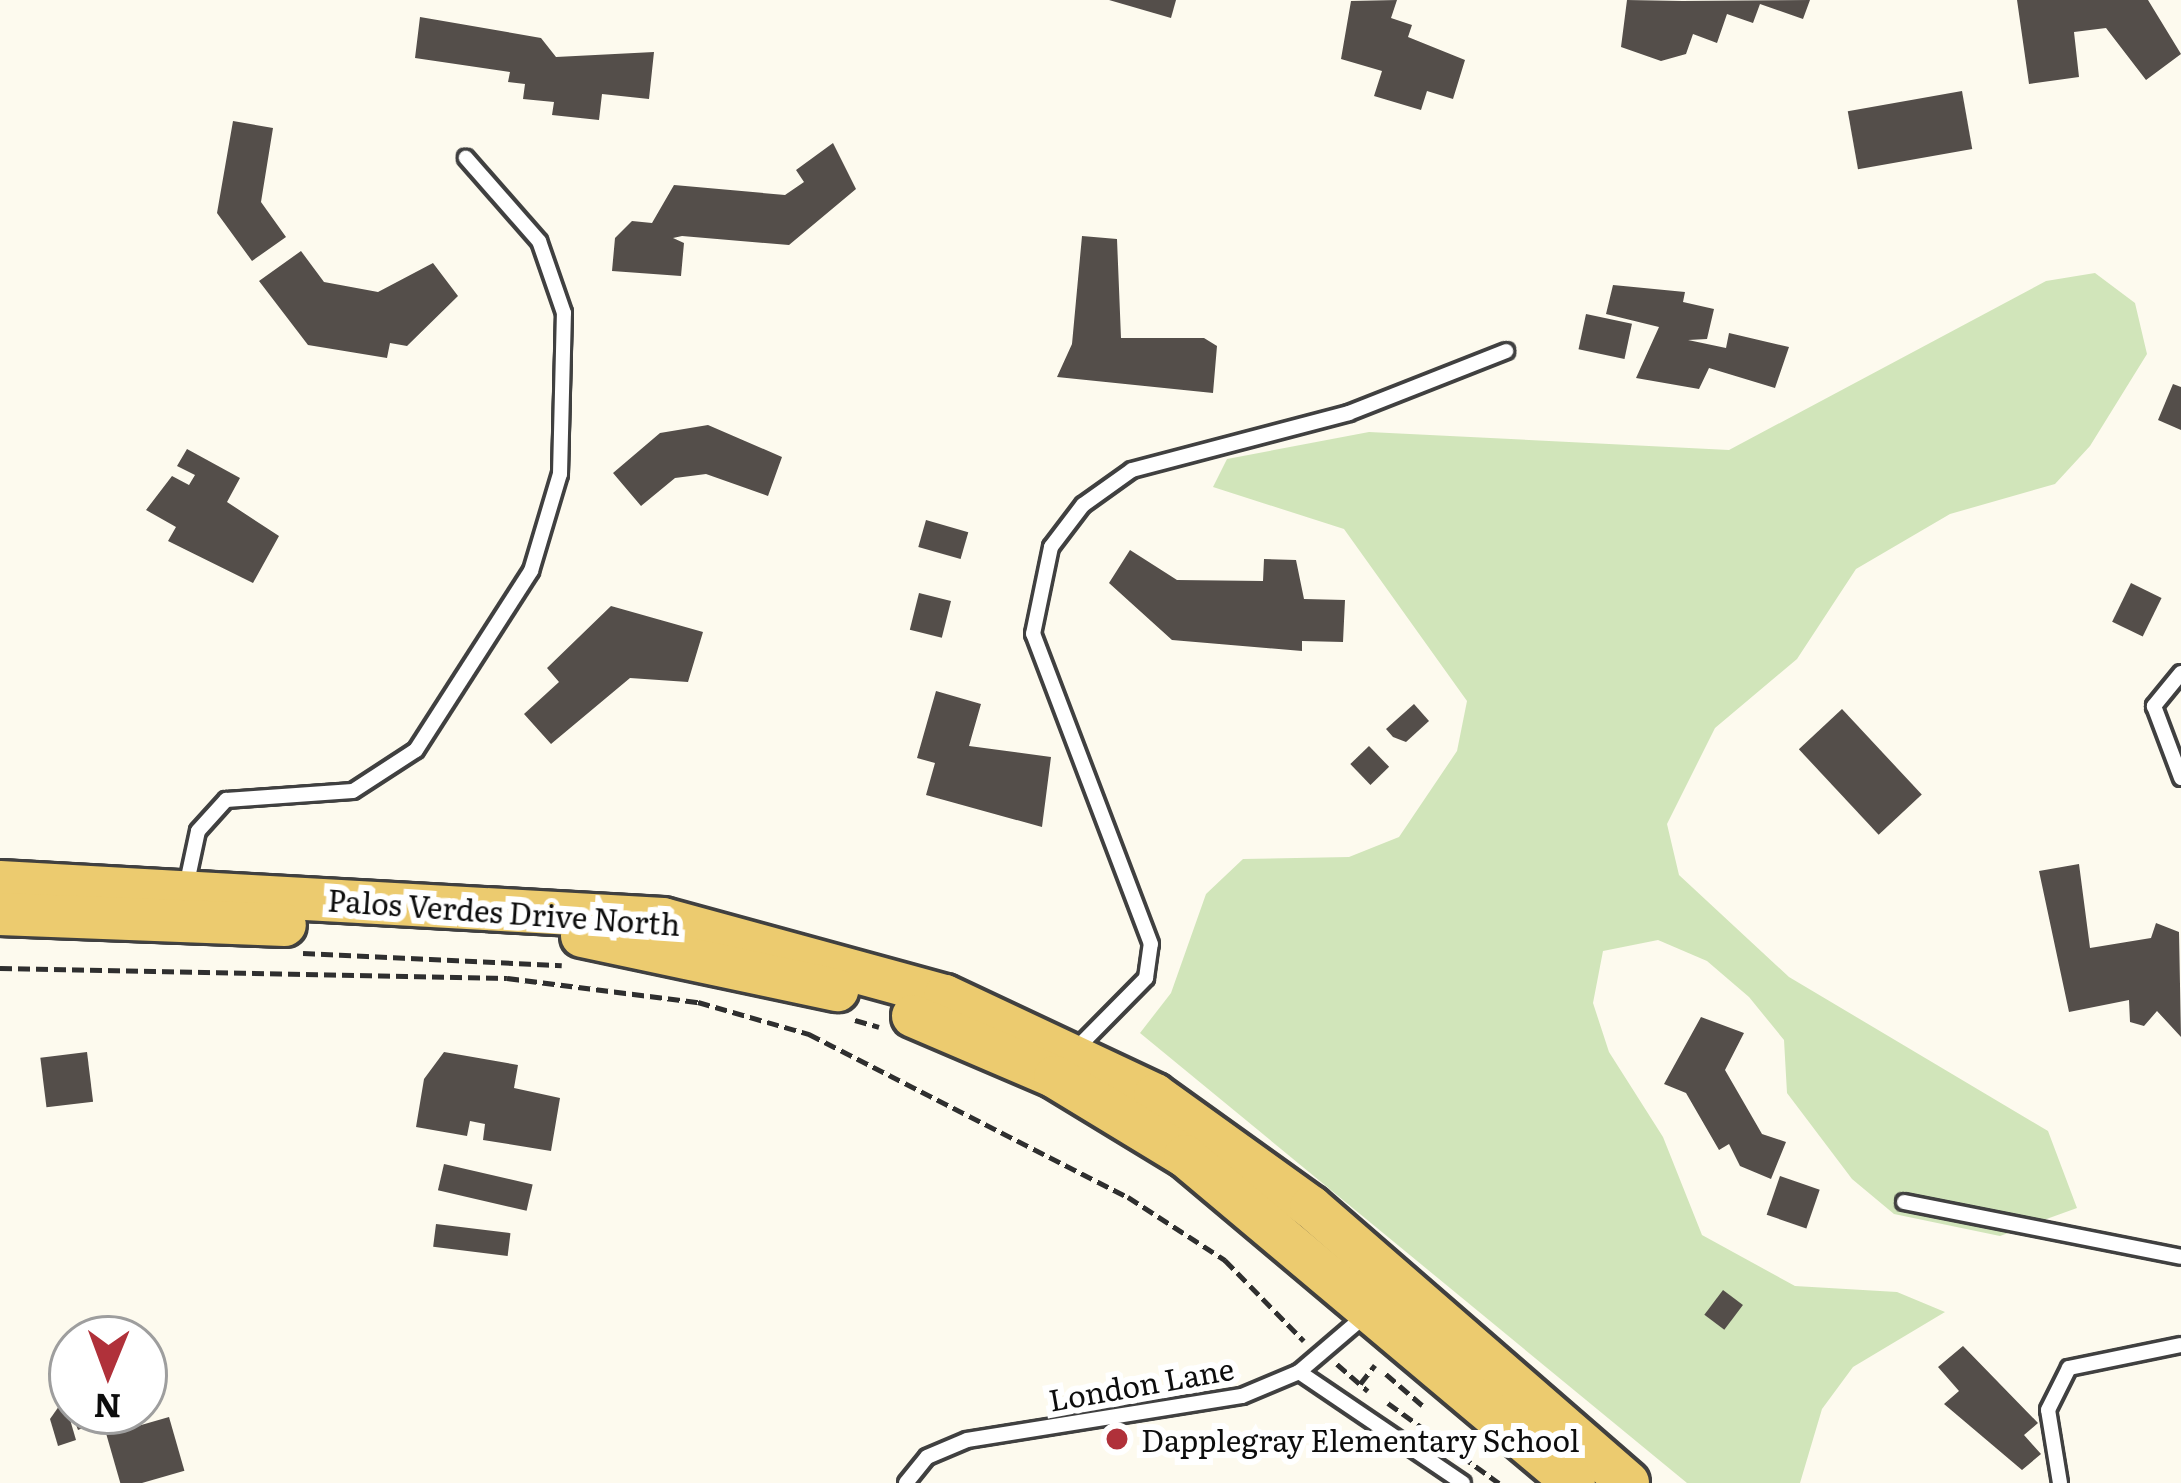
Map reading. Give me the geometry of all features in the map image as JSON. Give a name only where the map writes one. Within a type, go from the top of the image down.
[{"type":"main road","name":"Palos Verdes Drive North","points":[[0,882],[184,907]]},
{"type":"main road","name":"Palos Verdes Drive North","points":[[0,914],[184,907],[662,919],[839,960],[1065,1063],[1312,1207],[1600,1474]]},
{"type":"main road","name":"Palos Verdes Drive North","points":[[1065,1063],[1375,1306],[1600,1474]]},
{"type":"main road","points":[[1312,1207],[1375,1306]]},
{"type":"lane","points":[[184,907],[198,831],[226,800],[353,791],[416,750],[531,571],[560,474],[564,313],[539,241],[466,158]]},
{"type":"lane","points":[[1065,1063],[1146,978],[1151,944],[1033,634],[1051,547],[1132,470],[1349,413],[1506,351]]},
{"type":"lane","points":[[2181,673],[2154,706],[2181,778]]},
{"type":"lane","points":[[1904,1202],[2181,1257]]},
{"type":"lane","name":"London Lane","points":[[906,1483],[927,1457],[967,1440],[1242,1396],[1300,1372],[1375,1306]]},
{"type":"lane","points":[[2060,1483],[2048,1410],[2069,1369],[2181,1345]]},
{"type":"lane","points":[[1300,1372],[1463,1483]]},
{"type":"path","points":[[278,952],[577,967]]},
{"type":"path","points":[[0,968],[507,978],[698,1002],[809,1034],[1128,1197],[1225,1260],[1319,1357],[1499,1483]]},
{"type":"path","points":[[842,1016],[885,1029]]},
{"type":"path","points":[[1344,1392],[1361,1383],[1377,1364]]},
{"type":"green space","points":[[2095,273],[2135,303],[2147,354],[2090,446],[2055,484],[1950,514],[1856,569],[1797,659],[1715,728],[1667,824],[1679,875],[1789,977],[2048,1131],[2077,1208],[2000,1236],[1894,1214],[1852,1179],[1787,1093],[1784,1040],[1749,997],[1707,961],[1658,940],[1603,951],[1593,1003],[1609,1052],[1663,1137],[1702,1235],[1795,1286],[1897,1292],[1945,1312],[1853,1367],[1822,1409],[1800,1483],[1687,1483],[1140,1033],[1171,993],[1206,894],[1243,859],[1349,857],[1399,837],[1457,751],[1467,701],[1344,529],[1213,487],[1227,459],[1369,432],[1729,450],[2046,281]]},
{"type":"building","points":[[1109,0],[1176,0],[1171,18]]},
{"type":"building","points":[[1397,0],[1391,18],[1412,25],[1408,37],[1465,60],[1453,99],[1427,91],[1421,110],[1374,96],[1382,71],[1341,59],[1351,1]]},
{"type":"building","points":[[1627,0],[1810,0],[1803,19],[1760,4],[1753,23],[1727,14],[1717,43],[1693,34],[1686,54],[1661,61],[1621,47]]},
{"type":"building","points":[[2017,0],[2148,0],[2181,54],[2146,80],[2106,28],[2074,32],[2079,77],[2029,84]]},
{"type":"building","points":[[420,17],[541,38],[556,57],[654,52],[649,99],[602,94],[599,120],[552,115],[554,102],[523,99],[525,84],[508,82],[510,72],[415,58]]},
{"type":"building","points":[[1962,91],[1972,149],[1858,169],[1848,111]]},
{"type":"building","points":[[233,121],[273,128],[261,202],[286,237],[252,261],[217,213]]},
{"type":"building","points":[[833,143],[856,189],[789,245],[682,236],[673,238],[684,243],[681,276],[612,271],[615,238],[632,221],[652,223],[674,185],[785,195],[804,182],[796,170]]},
{"type":"building","points":[[1082,236],[1117,239],[1121,338],[1204,338],[1217,346],[1213,393],[1057,377],[1072,344]]},
{"type":"building","points":[[301,251],[324,282],[378,292],[433,263],[458,296],[407,346],[390,343],[387,358],[308,345],[259,281]]},
{"type":"building","points":[[1613,285],[1685,292],[1683,302],[1714,309],[1707,339],[1688,340],[1726,348],[1729,333],[1789,347],[1775,388],[1709,368],[1699,389],[1636,378],[1659,327],[1606,314]]},
{"type":"building","points":[[1586,314],[1632,324],[1624,359],[1579,349]]},
{"type":"building","points":[[2173,384],[2181,387],[2181,430],[2158,420]]},
{"type":"building","points":[[708,425],[782,457],[768,496],[706,474],[675,478],[641,506],[613,473],[660,433]]},
{"type":"building","points":[[187,449],[240,478],[227,502],[279,536],[253,583],[168,541],[176,527],[146,510],[172,476],[189,485],[195,475],[177,466]]},
{"type":"building","points":[[926,520],[968,532],[961,559],[918,547]]},
{"type":"building","points":[[1130,550],[1177,580],[1263,581],[1264,559],[1296,560],[1304,599],[1345,600],[1343,642],[1302,641],[1302,651],[1172,640],[1109,583]]},
{"type":"building","points":[[2131,583],[2162,598],[2143,637],[2112,622]]},
{"type":"building","points":[[919,593],[951,601],[942,638],[910,630]]},
{"type":"building","points":[[611,606],[703,632],[688,682],[630,678],[551,744],[524,714],[559,682],[547,668]]},
{"type":"building","points":[[936,691],[981,704],[969,746],[1051,757],[1042,827],[926,795],[935,763],[917,758]]},
{"type":"building","points":[[1414,704],[1429,721],[1406,742],[1393,737],[1386,729]]},
{"type":"building","points":[[1842,709],[1922,795],[1879,835],[1799,749]]},
{"type":"building","points":[[1369,746],[1389,767],[1370,785],[1350,764]]},
{"type":"building","points":[[2079,864],[2090,948],[2151,938],[2156,923],[2179,932],[2181,1037],[2157,1011],[2144,1026],[2130,1022],[2129,1000],[2069,1012],[2039,871]]},
{"type":"building","points":[[1701,1017],[1744,1033],[1725,1070],[1762,1134],[1786,1142],[1771,1179],[1740,1166],[1729,1144],[1719,1150],[1686,1093],[1664,1084]]},
{"type":"building","points":[[87,1052],[93,1102],[46,1107],[40,1058]]},
{"type":"building","points":[[444,1052],[518,1065],[514,1088],[560,1098],[551,1151],[483,1140],[485,1124],[470,1121],[467,1136],[416,1127],[424,1079]]},
{"type":"building","points":[[444,1164],[533,1184],[527,1211],[438,1190]]},
{"type":"building","points":[[1780,1176],[1820,1190],[1806,1228],[1767,1215]]},
{"type":"building","points":[[436,1224],[510,1233],[508,1256],[433,1247]]},
{"type":"building","points":[[1723,1290],[1743,1305],[1724,1330],[1704,1315]]},
{"type":"building","points":[[1963,1346],[2038,1423],[2024,1435],[2041,1454],[2022,1470],[1944,1404],[1959,1391],[1938,1367]]},
{"type":"building","points":[[169,1417],[184,1471],[142,1483],[120,1483],[107,1435],[168,1435]]},
{"type":"building","points":[[55,1435],[75,1435],[76,1440],[58,1446]]},
{"type":"place","name":"Dapplegray Elementary School","points":[[1117,1439]]}]
